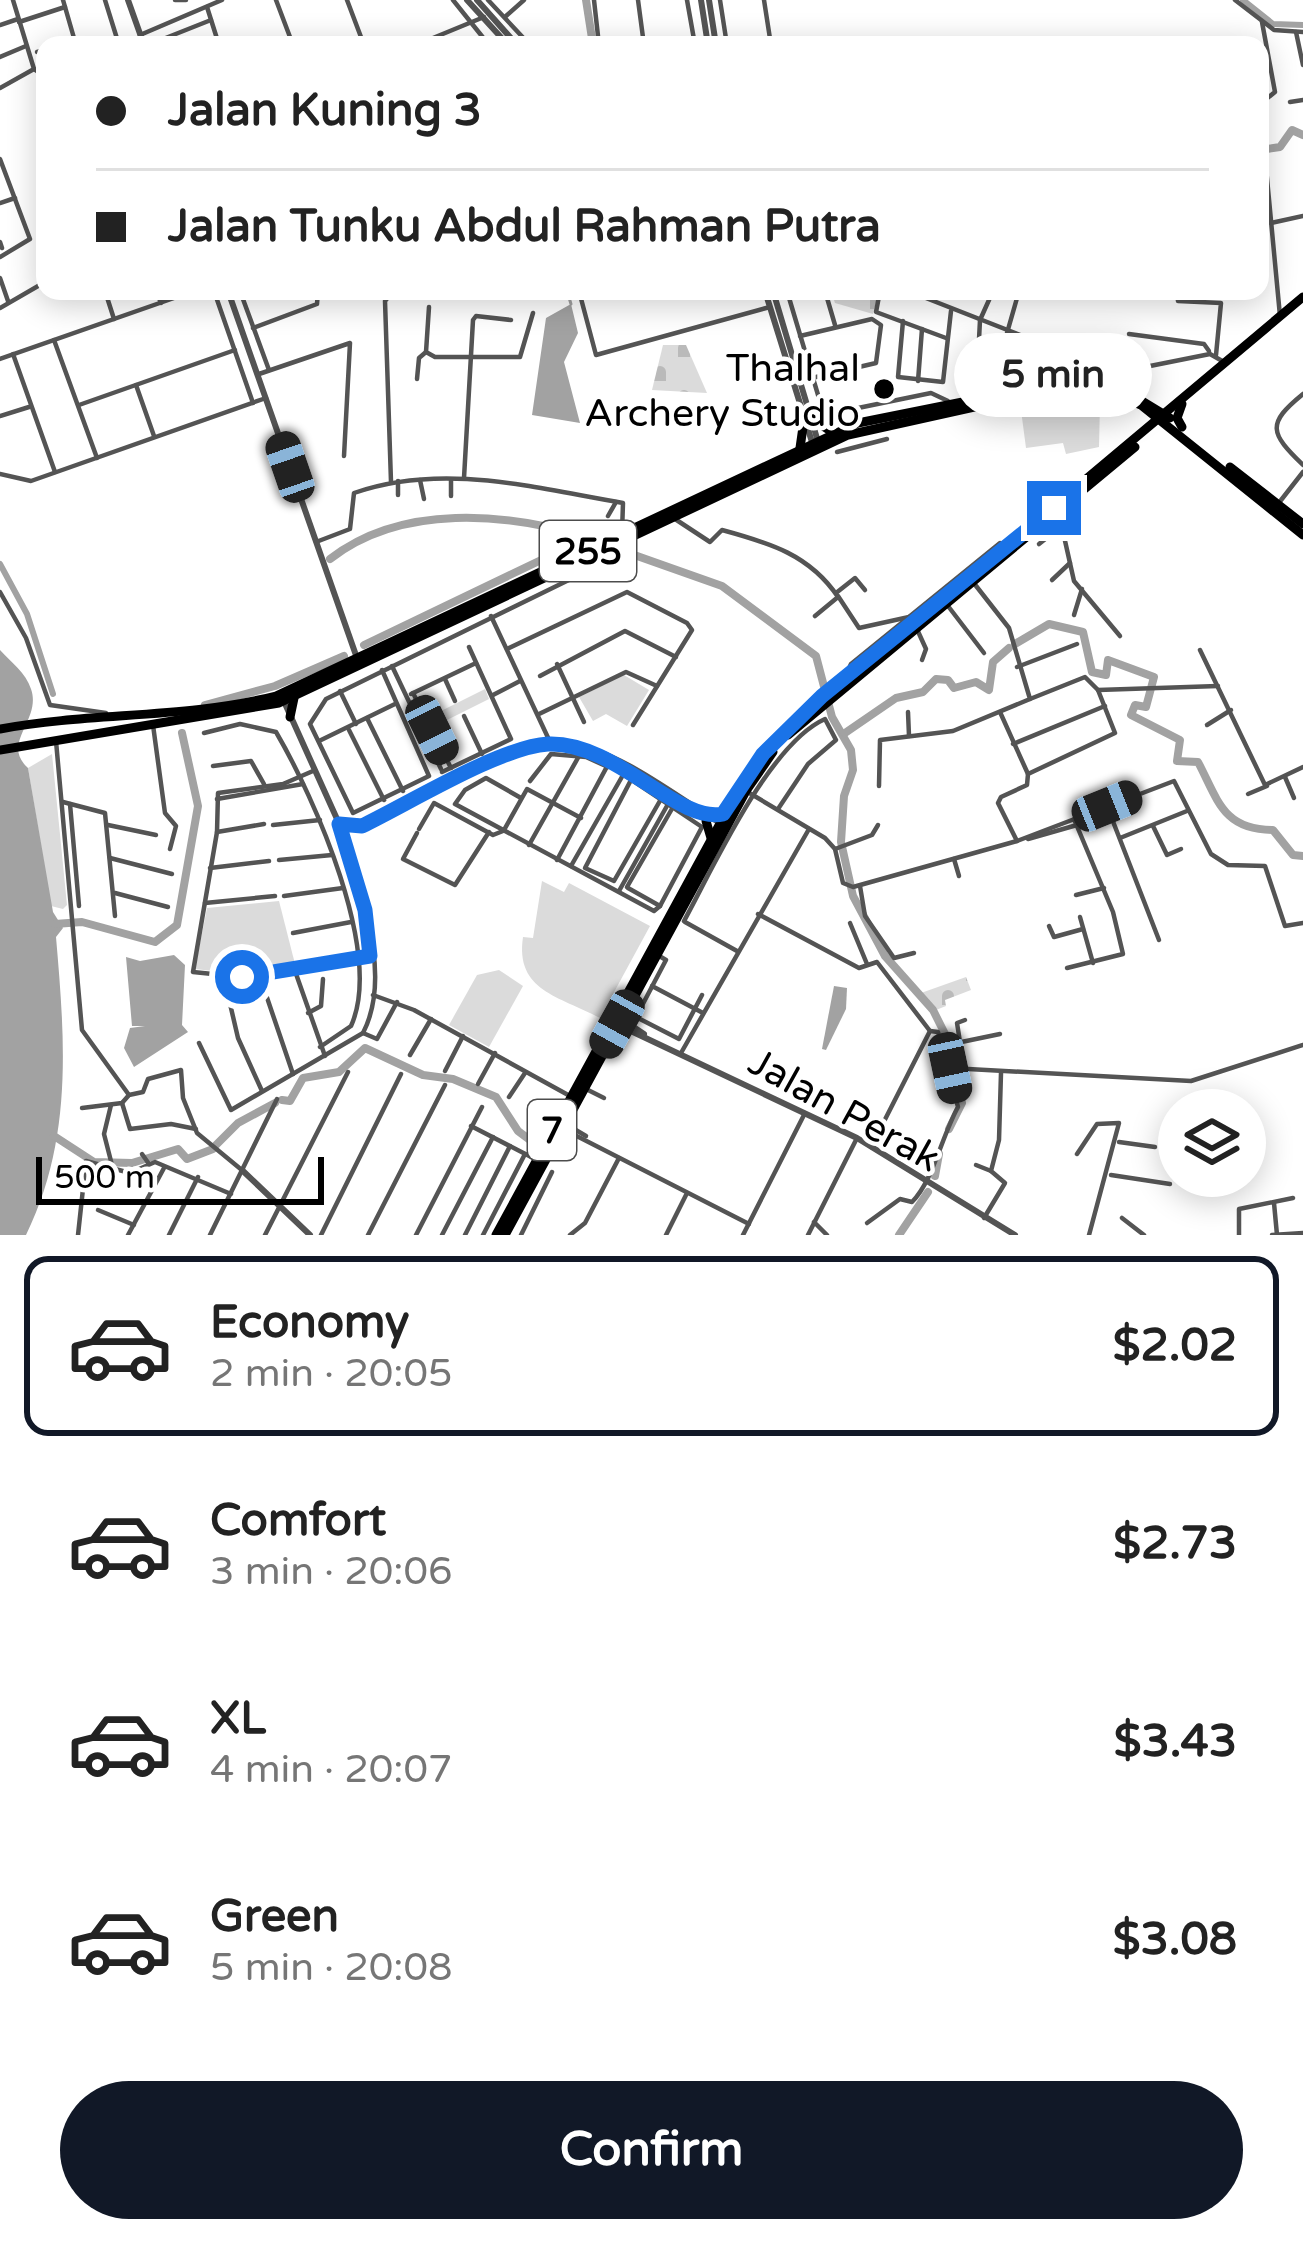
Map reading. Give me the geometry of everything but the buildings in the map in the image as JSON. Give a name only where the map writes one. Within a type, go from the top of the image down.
[{"type":"main road","name":"7","points":[[509,1234],[530,1157],[616,1020],[710,844],[783,747],[846,675],[1147,432],[1218,359],[1302,299]]},
{"type":"main road","name":"255","points":[[280,700],[361,656],[675,519],[835,434],[901,412],[1040,379],[1096,382],[1143,402],[1303,524]]},
{"type":"main road","name":"255","points":[[517,590],[791,454],[872,427],[1065,388],[1108,391],[1143,402]]},
{"type":"main road","points":[[1143,402],[1180,402],[1180,430],[1147,432],[1143,402]]},
{"type":"main road","points":[[791,454],[805,441],[807,419],[835,434]]},
{"type":"main road","name":"7","points":[[509,1234],[528,1187],[586,1088],[616,1020],[661,957],[707,871],[727,812],[763,754],[912,622],[946,604],[1061,520],[1147,432]]},
{"type":"main road","name":"255","points":[[1280,505],[1303,535]]},
{"type":"main road","name":"255","points":[[0,729],[43,721],[191,717],[280,700],[361,656]]},
{"type":"main road","points":[[280,700],[289,720]]},
{"type":"main road","points":[[280,700],[289,720]]},
{"type":"main road","name":"255","points":[[0,750],[175,718]]},
{"type":"main road","points":[[710,844],[706,817],[727,812]]},
{"type":"street","points":[[0,88],[34,69],[13,0]]},
{"type":"street","points":[[105,0],[116,36]]},
{"type":"street","points":[[128,0],[140,35],[222,0]]},
{"type":"street","points":[[175,0],[186,0]]},
{"type":"street","points":[[276,0],[290,36]]},
{"type":"street","points":[[347,0],[361,36]]},
{"type":"street","points":[[453,0],[483,36]]},
{"type":"street","points":[[467,0],[508,36]]},
{"type":"street","points":[[477,0],[501,36]]},
{"type":"street","points":[[488,0],[522,36]]},
{"type":"street","points":[[505,18],[524,0]]},
{"type":"street","points":[[594,0],[598,36]]},
{"type":"street","points":[[638,0],[643,36]]},
{"type":"street","points":[[687,0],[693,36]]},
{"type":"street","points":[[705,0],[711,36]]},
{"type":"street","points":[[720,0],[726,36]]},
{"type":"street","points":[[764,0],[770,36]]},
{"type":"street","points":[[1235,0],[1274,30],[1299,32],[1303,65]]},
{"type":"street","points":[[0,25],[64,4],[73,36]]},
{"type":"street","points":[[207,7],[216,36]]},
{"type":"street","points":[[441,36],[486,15]]},
{"type":"street","points":[[169,36],[211,20]]},
{"type":"street","points":[[1262,22],[1265,36]]},
{"type":"street","points":[[0,57],[26,46]]},
{"type":"street","points":[[1269,60],[1275,92],[1269,97]]},
{"type":"street","points":[[1290,102],[1303,100]]},
{"type":"street","points":[[0,159],[29,241],[0,257]]},
{"type":"street","points":[[0,203],[15,198]]},
{"type":"street","points":[[1269,204],[1280,316]]},
{"type":"street","points":[[1271,219],[1303,215]]},
{"type":"street","points":[[0,278],[9,303]]},
{"type":"street","points":[[0,308],[36,287]]},
{"type":"street","points":[[107,300],[114,319]]},
{"type":"street","points":[[0,358],[166,300]]},
{"type":"street","points":[[217,300],[253,403]]},
{"type":"street","points":[[231,300],[361,656]]},
{"type":"street","points":[[243,300],[268,370]]},
{"type":"street","points":[[253,328],[317,300]]},
{"type":"street","points":[[389,300],[385,314],[398,495]]},
{"type":"street","points":[[581,300],[596,355],[773,306]]},
{"type":"street","points":[[771,300],[816,447]]},
{"type":"street","points":[[790,300],[824,415],[935,393],[949,403]]},
{"type":"street","points":[[828,300],[835,326]]},
{"type":"street","points":[[878,300],[876,312],[948,339]]},
{"type":"street","points":[[930,300],[980,322],[1009,334],[1040,344],[1040,379],[976,380],[980,322],[989,300]]},
{"type":"street","points":[[1009,378],[1009,334],[1017,300]]},
{"type":"street","points":[[1178,300],[1222,305],[1218,359]]},
{"type":"street","points":[[773,306],[807,419]]},
{"type":"street","points":[[417,379],[418,361],[426,352],[429,307]]},
{"type":"street","points":[[903,321],[897,375],[945,381],[951,309]]},
{"type":"street","points":[[426,352],[471,358],[524,356],[533,313]]},
{"type":"street","points":[[464,478],[474,317],[511,320]]},
{"type":"street","points":[[799,381],[876,363],[879,322],[800,335]]},
{"type":"street","points":[[917,381],[922,328]]},
{"type":"street","points":[[1130,334],[1204,344],[1218,359]]},
{"type":"street","points":[[54,340],[97,458]]},
{"type":"street","points":[[257,374],[350,343],[344,456]]},
{"type":"street","points":[[79,405],[235,350]]},
{"type":"street","points":[[13,354],[56,472]]},
{"type":"street","points":[[1115,373],[1218,359]]},
{"type":"street","points":[[136,385],[154,438]]},
{"type":"street","points":[[1280,505],[1303,468],[1279,440],[1278,414],[1303,394]]},
{"type":"street","points":[[0,474],[23,482],[266,398]]},
{"type":"street","points":[[901,412],[904,399]]},
{"type":"street","points":[[0,416],[31,406]]},
{"type":"street","points":[[872,427],[876,439]]},
{"type":"street","points":[[837,452],[887,439]]},
{"type":"street","points":[[316,542],[351,527],[354,493],[394,481],[464,478],[511,481],[616,502],[625,507],[621,535]]},
{"type":"street","points":[[451,480],[451,496]]},
{"type":"street","points":[[420,481],[424,499]]},
{"type":"street","points":[[608,516],[616,502]]},
{"type":"street","points":[[675,519],[710,542],[722,530],[783,549],[815,566],[860,628],[912,622],[926,649],[922,660]]},
{"type":"street","points":[[1039,544],[1061,520]]},
{"type":"street","points":[[1061,520],[1070,563],[1082,589],[1120,636]]},
{"type":"street","points":[[1052,580],[1070,563]]},
{"type":"street","points":[[382,670],[429,776],[356,814],[309,720],[322,702],[340,691],[382,670],[392,666],[491,616],[577,577]]},
{"type":"street","points":[[815,616],[855,578],[865,590]]},
{"type":"street","points":[[973,582],[1009,628],[1030,699]]},
{"type":"street","points":[[1074,615],[1082,589]]},
{"type":"street","points":[[0,592],[15,617],[50,705],[104,712],[108,721]]},
{"type":"street","points":[[507,649],[627,592],[692,627],[633,725]]},
{"type":"street","points":[[946,604],[984,653]]},
{"type":"street","points":[[491,616],[551,744]]},
{"type":"street","points":[[540,676],[625,631],[676,657]]},
{"type":"street","points":[[1017,667],[1077,644]]},
{"type":"street","points":[[442,772],[511,739],[469,647]]},
{"type":"street","points":[[1200,650],[1267,786]]},
{"type":"street","points":[[319,742],[476,663]]},
{"type":"street","points":[[556,664],[584,722]]},
{"type":"street","points":[[392,666],[451,768]]},
{"type":"street","points":[[539,713],[626,672],[657,686]]},
{"type":"street","points":[[879,786],[879,742],[953,731],[1083,677],[1098,689],[1113,739],[1028,774]]},
{"type":"street","points":[[445,679],[455,700]]},
{"type":"street","points":[[493,695],[522,680]]},
{"type":"street","points":[[1098,689],[1220,686]]},
{"type":"street","points":[[340,691],[356,724]]},
{"type":"street","points":[[409,696],[448,784]]},
{"type":"street","points":[[1013,744],[1105,706]]},
{"type":"street","points":[[1208,725],[1231,710]]},
{"type":"street","points":[[908,712],[909,736]]},
{"type":"street","points":[[1000,712],[1028,774],[1027,785],[998,800],[1017,842]]},
{"type":"street","points":[[464,716],[482,754]]},
{"type":"street","points":[[367,718],[403,791]]},
{"type":"street","points":[[778,811],[808,764],[837,736],[822,719],[783,747]]},
{"type":"street","points":[[200,1043],[228,1108],[363,1033],[373,995],[370,956],[347,846],[289,720]]},
{"type":"street","points":[[205,733],[240,724],[270,728],[300,776],[334,855],[351,922],[356,1016],[346,1034],[320,1047]]},
{"type":"street","points":[[153,725],[165,813],[176,826],[170,849]]},
{"type":"street","points":[[348,728],[395,811]]},
{"type":"street","points":[[50,741],[67,802],[79,906]]},
{"type":"street","points":[[347,846],[356,829],[507,755],[551,744],[590,749],[702,827],[654,911],[623,888],[557,860],[456,807],[459,795],[483,778]]},
{"type":"street","points":[[530,782],[547,756],[610,763]]},
{"type":"street","points":[[529,845],[579,756]]},
{"type":"street","points":[[212,766],[251,761],[264,786]]},
{"type":"street","points":[[557,860],[610,763]]},
{"type":"street","points":[[1248,794],[1303,766]]},
{"type":"street","points":[[478,770],[483,778],[521,798]]},
{"type":"street","points":[[313,771],[264,786],[220,790],[194,974],[260,975],[370,956]]},
{"type":"street","points":[[625,772],[669,802],[723,827]]},
{"type":"street","points":[[571,866],[625,772]]},
{"type":"street","points":[[1285,777],[1294,798]]},
{"type":"street","points":[[321,787],[336,780]]},
{"type":"street","points":[[631,780],[585,868],[614,881],[669,802]]},
{"type":"street","points":[[854,887],[1017,842],[1169,781],[1176,782],[1200,839],[1228,865],[1265,866],[1285,926],[1303,923]]},
{"type":"street","points":[[217,799],[303,784]]},
{"type":"street","points":[[503,831],[528,789],[580,818]]},
{"type":"street","points":[[707,871],[751,794],[840,847]]},
{"type":"street","points":[[67,802],[99,808],[108,825],[115,916]]},
{"type":"street","points":[[67,802],[83,1035],[129,1095]]},
{"type":"street","points":[[489,832],[455,885],[404,859],[434,802],[489,832],[503,831]]},
{"type":"street","points":[[623,888],[669,802]]},
{"type":"street","points":[[1107,806],[1159,940]]},
{"type":"street","points":[[1120,838],[1187,811]]},
{"type":"street","points":[[275,826],[320,820]]},
{"type":"street","points":[[1067,968],[1124,953],[1076,822]]},
{"type":"street","points":[[217,832],[264,824]]},
{"type":"street","points":[[339,824],[356,829]]},
{"type":"street","points":[[108,825],[156,835]]},
{"type":"street","points":[[1152,825],[1167,855],[1181,849]]},
{"type":"street","points":[[840,847],[874,833],[878,826]]},
{"type":"street","points":[[661,957],[636,1017],[681,1038],[809,829]]},
{"type":"street","points":[[840,847],[840,878],[854,887],[866,921],[896,959],[914,953]]},
{"type":"street","points":[[279,860],[334,855]]},
{"type":"street","points":[[110,858],[172,874]]},
{"type":"street","points":[[955,859],[958,876]]},
{"type":"street","points":[[210,868],[269,862]]},
{"type":"street","points":[[284,896],[344,888]]},
{"type":"street","points":[[1076,895],[1104,888]]},
{"type":"street","points":[[113,892],[168,907]]},
{"type":"street","points":[[205,903],[275,896]]},
{"type":"street","points":[[758,914],[854,966],[878,963],[933,1031],[951,1044],[1000,1034]]},
{"type":"street","points":[[1081,917],[1094,963]]},
{"type":"street","points":[[680,919],[737,951]]},
{"type":"street","points":[[866,921],[851,925],[867,964]]},
{"type":"street","points":[[293,933],[351,922]]},
{"type":"street","points":[[1049,926],[1054,937],[1084,929]]},
{"type":"street","points":[[295,969],[306,1014],[325,1056]]},
{"type":"street","points":[[260,975],[293,1074]]},
{"type":"street","points":[[224,978],[238,1038],[262,1092]]},
{"type":"street","points":[[306,1014],[321,1006],[323,979]]},
{"type":"street","points":[[652,986],[700,1012]]},
{"type":"street","points":[[681,1053],[700,1012],[702,994]]},
{"type":"street","points":[[373,995],[431,1018],[570,1096]]},
{"type":"street","points":[[363,1033],[376,1039],[397,1002]]},
{"type":"street","points":[[410,1054],[431,1018]]},
{"type":"street","name":"Jalan Perak","points":[[616,1020],[856,1138],[1015,1235]]},
{"type":"street","points":[[867,1223],[900,1199],[911,1202],[929,1185],[938,1143],[958,1107],[951,1044],[956,1024],[965,1020]]},
{"type":"street","points":[[871,1147],[933,1031]]},
{"type":"street","points":[[445,1071],[463,1036]]},
{"type":"street","points":[[953,1068],[1191,1081],[1303,1045]]},
{"type":"street","points":[[478,1084],[495,1053]]},
{"type":"street","points":[[82,1108],[122,1103],[129,1095],[143,1093],[148,1079],[181,1070],[183,1098],[196,1129],[310,1235]]},
{"type":"street","points":[[509,1097],[526,1070]]},
{"type":"street","points":[[265,1235],[349,1072]]},
{"type":"street","points":[[991,1171],[999,1140],[1001,1072]]},
{"type":"street","points":[[321,1235],[401,1074]]},
{"type":"street","points":[[368,1235],[445,1084]]},
{"type":"street","points":[[586,1136],[568,1127],[586,1088],[604,1098]]},
{"type":"street","points":[[210,1235],[277,1100]]},
{"type":"street","points":[[122,1103],[130,1129],[171,1124],[196,1129]]},
{"type":"street","points":[[112,1105],[104,1134],[113,1165]]},
{"type":"street","points":[[416,1235],[482,1107]]},
{"type":"street","points":[[743,1235],[805,1113]]},
{"type":"street","points":[[1077,1154],[1099,1122],[1119,1123],[1088,1235]]},
{"type":"street","points":[[471,1126],[530,1157],[483,1235]]},
{"type":"street","points":[[561,1127],[748,1224]]},
{"type":"street","points":[[442,1235],[493,1137]]},
{"type":"street","points":[[808,1235],[856,1138]]},
{"type":"street","points":[[1117,1142],[1155,1147]]},
{"type":"street","points":[[465,1235],[510,1146]]},
{"type":"street","points":[[570,1235],[585,1223],[619,1158]]},
{"type":"street","points":[[78,1235],[86,1184],[84,1162],[133,1173],[145,1159],[231,1194]]},
{"type":"street","points":[[976,1165],[1005,1180],[984,1218]]},
{"type":"street","points":[[128,1235],[164,1168]]},
{"type":"street","points":[[509,1234],[536,1211],[552,1172]]},
{"type":"street","points":[[1108,1174],[1157,1182],[1155,1194]]},
{"type":"street","points":[[169,1235],[198,1177]]},
{"type":"street","points":[[528,1187],[543,1195]]},
{"type":"street","points":[[666,1235],[687,1193]]},
{"type":"street","points":[[1239,1235],[1238,1210],[1292,1198]]},
{"type":"street","points":[[1274,1203],[1274,1235],[1303,1233]]},
{"type":"street","points":[[520,1204],[536,1211]]},
{"type":"street","points":[[98,1210],[134,1225]]},
{"type":"street","points":[[1122,1218],[1144,1235]]},
{"type":"street","points":[[814,1222],[826,1235]]},
{"type":"green space","points":[[834,300],[877,300],[873,314]]},
{"type":"green space","points":[[663,345],[686,345],[707,393],[652,390]]},
{"type":"green space","points":[[1100,402],[1099,447],[1066,454],[1063,443],[1026,448],[1021,410]]},
{"type":"green space","points":[[624,675],[649,690],[627,726],[606,714],[593,721],[579,697]]},
{"type":"green space","points":[[485,689],[489,699],[431,728],[427,718]]},
{"type":"green space","points":[[52,754],[67,905],[63,909],[51,906],[28,768]]},
{"type":"green space","points":[[542,881],[564,892],[569,883],[650,926],[600,1018],[543,990],[526,969],[523,937],[533,938]]},
{"type":"green space","points":[[279,901],[295,964],[231,973],[195,969],[207,908]]},
{"type":"green space","points":[[499,970],[523,986],[489,1047],[449,1025],[477,975]]},
{"type":"green space","points":[[966,977],[971,990],[945,1000],[946,1006],[936,1010],[921,993]]},
{"type":"shaded area","points":[[571,304],[578,333],[564,362],[580,423],[532,415],[546,318]]},
{"type":"shaded area","points":[[0,650],[31,689],[31,711],[18,749],[28,768],[53,912],[63,928],[56,937],[63,1052],[59,1126],[52,1163],[26,1235],[0,1235]]},
{"type":"shaded area","points":[[174,955],[185,965],[182,1025],[188,1032],[134,1067],[124,1048],[130,1028],[145,1026],[132,1026],[126,957],[140,961]]},
{"type":"shaded area","points":[[834,986],[847,988],[846,1009],[826,1050],[822,1049]]},
{"type":"waterway","points":[[586,0],[592,36]]},
{"type":"waterway","points":[[1243,0],[1273,24],[1303,25]]},
{"type":"waterway","points":[[1269,149],[1280,147],[1292,130],[1303,135]]},
{"type":"waterway","points":[[570,300],[571,304]]},
{"type":"waterway","points":[[330,559],[389,529],[456,518],[523,522],[587,537]]},
{"type":"waterway","points":[[364,645],[585,539]]},
{"type":"waterway","points":[[623,551],[722,586],[816,656],[832,717],[851,750],[853,770],[844,796],[841,842],[853,896],[885,956],[933,1010],[955,1054],[954,1077],[962,1103],[949,1129]]},
{"type":"waterway","points":[[0,564],[27,614],[53,694]]},
{"type":"waterway","points":[[1015,644],[1049,624],[1083,632],[1092,672],[1106,675],[1108,660],[1154,677],[1146,707],[1135,705],[1131,715],[1180,740],[1177,761],[1198,762],[1217,800],[1233,819],[1273,830],[1293,855],[1303,856]]},
{"type":"waterway","points":[[845,733],[896,698],[923,692],[936,679],[948,680],[954,688],[976,682],[989,690],[993,662],[1009,648]]},
{"type":"waterway","points":[[205,705],[275,686],[344,656]]},
{"type":"waterway","points":[[55,924],[82,922],[155,942],[177,925],[198,806],[182,733]]},
{"type":"waterway","points":[[282,1100],[290,1101],[303,1078],[339,1072],[365,1048],[423,1075],[453,1079],[496,1097],[518,1131],[534,1143]]},
{"type":"waterway","points":[[215,1146],[238,1123],[275,1103]]},
{"type":"waterway","points":[[54,1136],[94,1162],[132,1163],[178,1149],[187,1159],[213,1149]]},
{"type":"waterway","points":[[935,1176],[939,1154]]},
{"type":"waterway","points":[[899,1235],[928,1192]]},
{"type":"place","name":"Thalhal Archery Studio","points":[[884,389]]},
{"type":"route","points":[[242,977],[370,956],[365,910],[339,824],[356,829],[520,750],[551,744],[597,751],[702,815],[727,812],[745,779],[780,734],[1054,508]]}]
